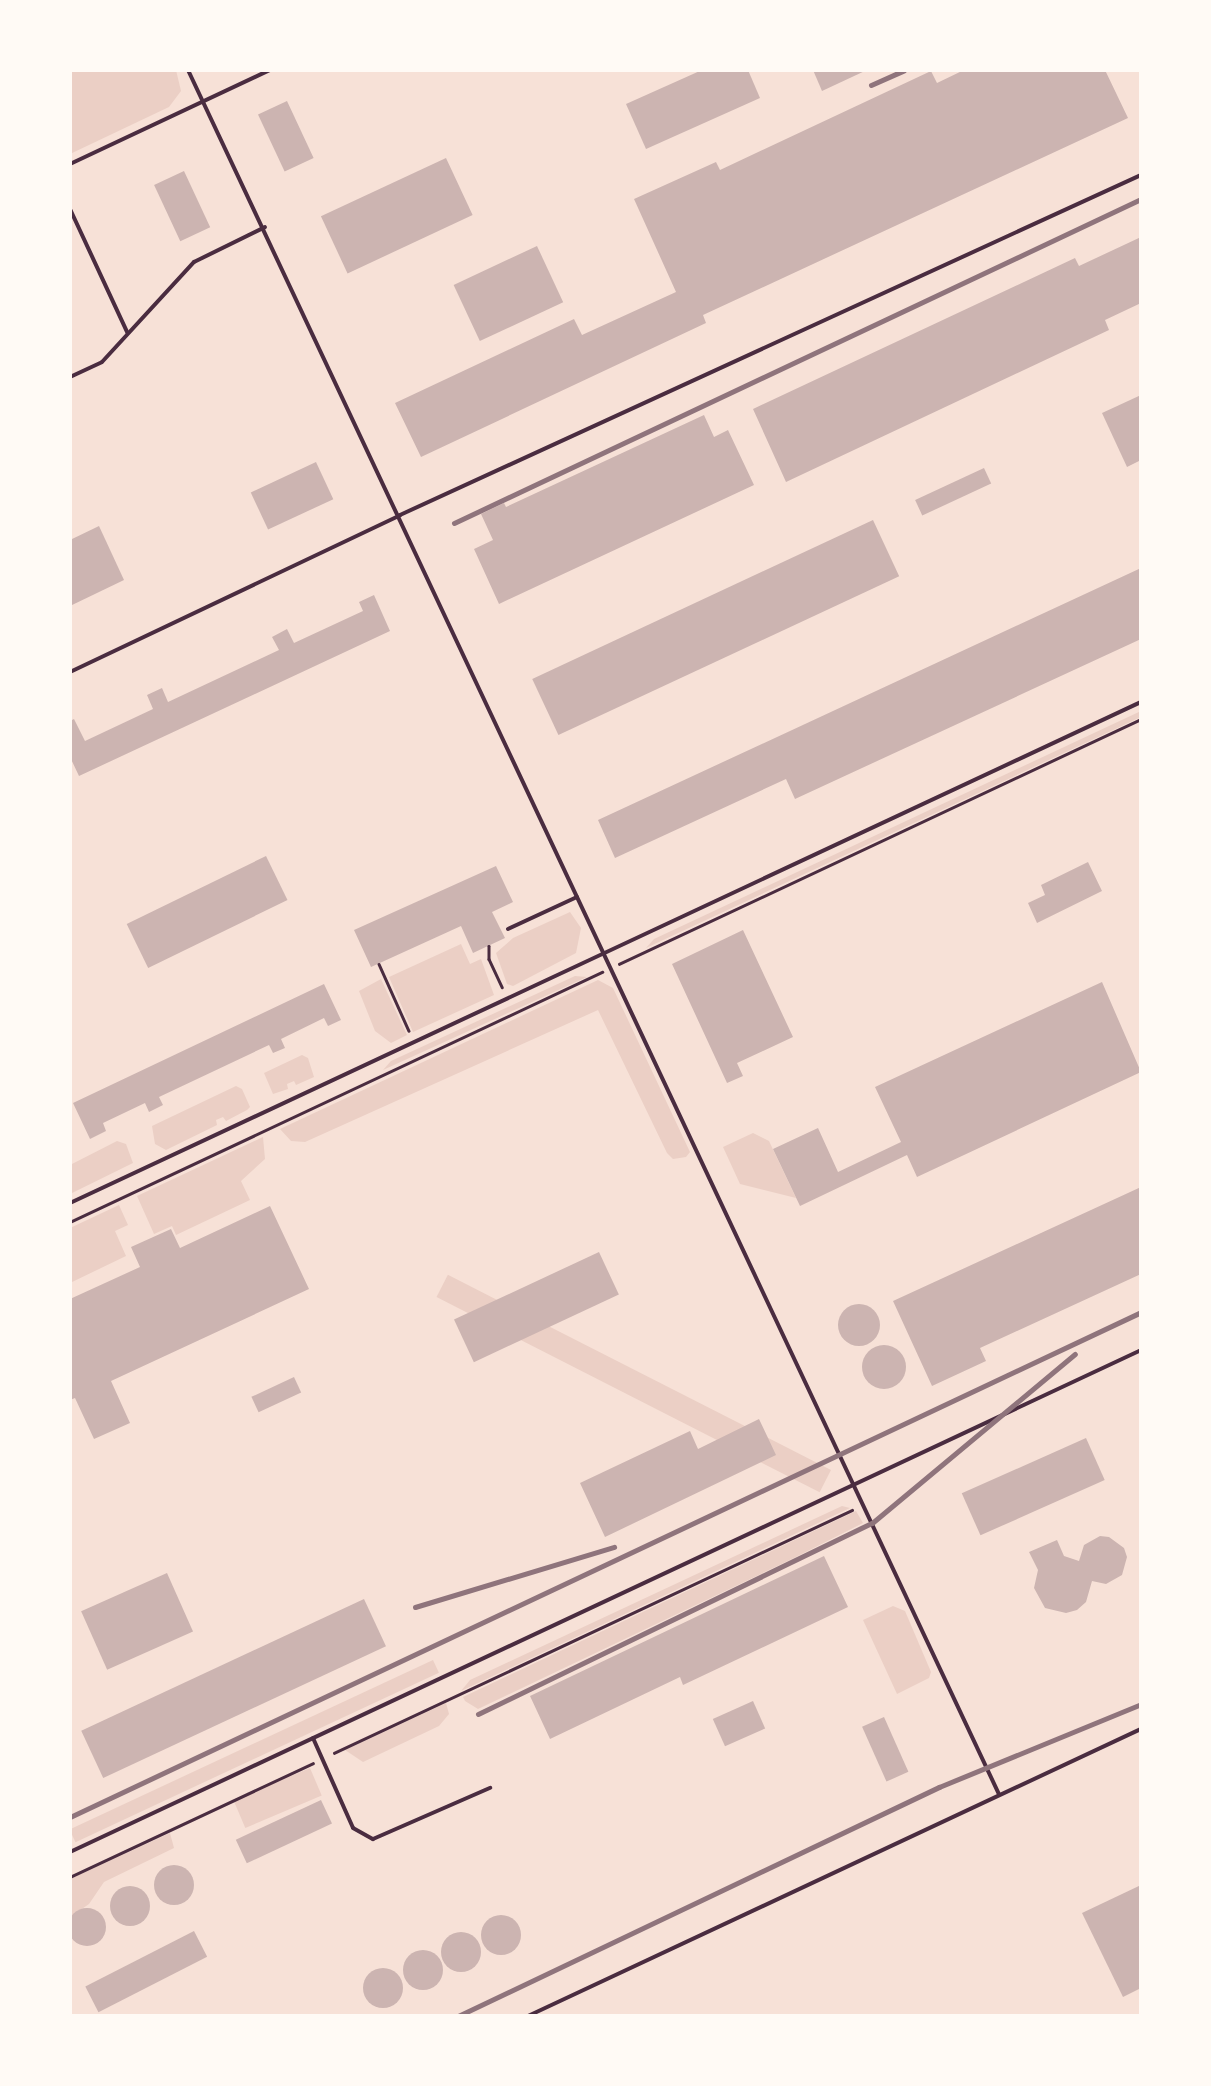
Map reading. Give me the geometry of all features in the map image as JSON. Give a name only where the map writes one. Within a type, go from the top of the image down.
[{"type":"lane","points":[[188,70],[999,1794]]},
{"type":"lane","points":[[70,164],[270,70]]},
{"type":"lane","points":[[70,672],[400,515],[1141,175]]},
{"type":"lane","points":[[70,209],[128,333]]},
{"type":"lane","points":[[70,377],[102,362],[194,262],[264,227]]},
{"type":"lane","points":[[70,1203],[1141,702]]},
{"type":"lane","points":[[508,930],[578,897]]},
{"type":"lane","points":[[70,1852],[852,1482],[1141,1350]]},
{"type":"lane","points":[[528,2016],[1141,1729]]},
{"type":"lane","points":[[313,1738],[354,1828],[373,1839],[490,1788]]},
{"type":"path","points":[[70,1222],[1141,719]]},
{"type":"path","points":[[488,946],[489,959],[507,998]]},
{"type":"path","points":[[379,964],[414,1042]]},
{"type":"path","points":[[70,1877],[863,1505]]},
{"type":"shaded area","points":[[70,70],[176,70],[181,91],[169,107],[70,154]]},
{"type":"shaded area","points":[[1141,711],[1141,717],[646,948],[654,939]]},
{"type":"shaded area","points":[[570,912],[581,928],[576,953],[513,986],[507,984],[496,953],[513,938]]},
{"type":"shaded area","points":[[461,944],[470,964],[481,959],[494,995],[413,1032],[389,977]]},
{"type":"shaded area","points":[[575,976],[587,977],[383,1070],[391,1061]]},
{"type":"shaded area","points":[[381,979],[407,1035],[391,1043],[375,1031],[359,991]]},
{"type":"shaded area","points":[[598,980],[613,988],[690,1152],[686,1157],[673,1159],[667,1153],[598,1010],[305,1142],[291,1141],[280,1129]]},
{"type":"shaded area","points":[[302,1055],[308,1058],[314,1077],[296,1085],[294,1081],[287,1084],[288,1089],[273,1094],[264,1073]]},
{"type":"shaded area","points":[[236,1086],[242,1089],[250,1107],[247,1110],[226,1121],[223,1117],[216,1120],[217,1125],[166,1150],[155,1144],[152,1126]]},
{"type":"shaded area","points":[[753,1133],[769,1141],[796,1198],[740,1184],[723,1147]]},
{"type":"shaded area","points":[[263,1137],[265,1159],[241,1181],[250,1200],[176,1235],[172,1226],[154,1234],[137,1196]]},
{"type":"shaded area","points":[[117,1141],[126,1144],[133,1163],[70,1194],[70,1165]]},
{"type":"shaded area","points":[[119,1205],[128,1225],[115,1231],[126,1256],[70,1283],[70,1228]]},
{"type":"shaded area","points":[[448,1275],[831,1470],[820,1492],[437,1297]]},
{"type":"shaded area","points":[[842,1506],[850,1508],[461,1691],[470,1680]]},
{"type":"shaded area","points":[[856,1511],[863,1523],[478,1709],[463,1697]]},
{"type":"shaded area","points":[[893,1606],[905,1611],[931,1672],[929,1678],[897,1694],[863,1620]]},
{"type":"shaded area","points":[[433,1660],[439,1673],[75,1842],[70,1829]]},
{"type":"shaded area","points":[[446,1703],[449,1714],[439,1726],[363,1762],[345,1750]]},
{"type":"shaded area","points":[[310,1768],[322,1796],[245,1828],[234,1800]]},
{"type":"shaded area","points":[[170,1833],[174,1848],[104,1882],[89,1904],[70,1917],[70,1879]]},
{"type":"building","points":[[702,70],[748,70],[760,98],[646,149],[626,104]]},
{"type":"building","points":[[813,70],[867,70],[822,91]]},
{"type":"building","points":[[964,70],[1105,70],[1128,118],[703,315],[706,323],[421,457],[395,403],[574,319],[582,335],[676,292],[634,199],[716,162],[720,170],[931,71],[937,83]]},
{"type":"building","points":[[287,101],[314,158],[285,172],[258,115]]},
{"type":"building","points":[[446,158],[473,215],[348,273],[321,216]]},
{"type":"building","points":[[184,171],[210,227],[180,241],[154,185]]},
{"type":"building","points":[[1141,237],[1141,303],[1105,320],[1109,330],[786,482],[753,409],[1075,258],[1079,266]]},
{"type":"building","points":[[537,246],[563,302],[480,341],[454,285]]},
{"type":"building","points":[[1141,395],[1141,460],[1127,467],[1102,413]]},
{"type":"building","points":[[704,415],[714,437],[728,430],[754,485],[499,604],[474,549],[493,540],[481,514],[504,503],[506,507]]},
{"type":"building","points":[[316,462],[333,499],[268,530],[251,492]]},
{"type":"building","points":[[984,468],[991,483],[922,516],[915,500]]},
{"type":"building","points":[[873,520],[899,576],[558,735],[532,679]]},
{"type":"building","points":[[99,526],[124,580],[70,606],[70,540]]},
{"type":"building","points":[[1141,568],[1141,639],[795,799],[786,779],[615,858],[598,820]]},
{"type":"building","points":[[374,595],[390,631],[79,776],[70,757],[70,721],[74,719],[85,741],[153,709],[147,695],[162,688],[168,702],[279,650],[272,637],[287,629],[294,643],[363,611],[359,602]]},
{"type":"building","points":[[266,856],[287,900],[148,968],[127,924]]},
{"type":"building","points":[[1088,862],[1102,891],[1037,923],[1028,903],[1045,895],[1041,885]]},
{"type":"building","points":[[496,866],[513,902],[492,912],[505,938],[473,953],[461,926],[371,967],[354,930]]},
{"type":"building","points":[[743,930],[793,1037],[737,1063],[743,1076],[727,1083],[672,964]]},
{"type":"building","points":[[1102,982],[1141,1072],[917,1177],[907,1155],[800,1206],[773,1149],[818,1128],[838,1172],[901,1142],[875,1087]]},
{"type":"building","points":[[324,984],[341,1020],[328,1026],[324,1018],[281,1039],[285,1048],[273,1053],[269,1045],[159,1097],[163,1105],[149,1112],[145,1103],[103,1123],[106,1131],[90,1139],[73,1103]]},
{"type":"building","points":[[1141,1187],[1141,1274],[980,1348],[986,1361],[932,1386],[893,1301]]},
{"type":"building","points":[[270,1206],[309,1289],[111,1381],[130,1423],[94,1439],[75,1398],[70,1400],[70,1299],[140,1267],[131,1247],[171,1229],[180,1248]]},
{"type":"building","points":[[599,1252],[619,1295],[474,1362],[454,1320]]},
{"type":"building","points":[[859,1304],[874,1310],[880,1325],[874,1340],[859,1346],[844,1340],[838,1325],[844,1310]]},
{"type":"building","points":[[884,1345],[900,1351],[906,1367],[900,1383],[884,1389],[868,1383],[862,1367],[868,1351]]},
{"type":"building","points":[[294,1377],[301,1392],[259,1412],[251,1397]]},
{"type":"building","points":[[759,1419],[776,1455],[605,1537],[580,1483],[690,1431],[698,1449]]},
{"type":"building","points":[[1086,1438],[1105,1480],[980,1535],[962,1493]]},
{"type":"building","points":[[1100,1536],[1109,1537],[1124,1548],[1127,1557],[1122,1575],[1106,1584],[1092,1581],[1086,1602],[1077,1610],[1066,1613],[1045,1608],[1034,1588],[1038,1570],[1029,1552],[1057,1540],[1064,1556],[1079,1561],[1084,1545]]},
{"type":"building","points":[[824,1556],[848,1607],[683,1685],[680,1677],[550,1739],[530,1696]]},
{"type":"building","points":[[167,1573],[193,1631],[107,1670],[81,1611]]},
{"type":"building","points":[[364,1599],[386,1646],[103,1778],[81,1731]]},
{"type":"building","points":[[753,1701],[765,1728],[725,1746],[713,1719]]},
{"type":"building","points":[[884,1717],[908,1772],[886,1782],[862,1727]]},
{"type":"building","points":[[321,1800],[332,1824],[247,1863],[236,1840]]},
{"type":"building","points":[[174,1865],[188,1871],[194,1885],[188,1899],[174,1905],[160,1899],[154,1885],[160,1871]]},
{"type":"building","points":[[1141,1885],[1141,1988],[1123,1997],[1082,1913]]},
{"type":"building","points":[[130,1886],[144,1892],[150,1906],[144,1920],[130,1926],[116,1920],[110,1906],[116,1892]]},
{"type":"building","points":[[87,1908],[101,1913],[106,1927],[101,1941],[87,1946],[73,1941],[68,1927],[73,1913]]},
{"type":"building","points":[[501,1915],[515,1921],[521,1935],[515,1949],[501,1955],[487,1949],[481,1935],[487,1921]]},
{"type":"building","points":[[194,1931],[207,1957],[98,2012],[85,1986]]},
{"type":"building","points":[[461,1932],[475,1938],[481,1952],[475,1966],[461,1972],[447,1966],[441,1952],[447,1938]]},
{"type":"building","points":[[423,1950],[437,1956],[443,1970],[437,1984],[423,1990],[409,1984],[403,1970],[409,1956]]},
{"type":"building","points":[[383,1968],[397,1974],[403,1988],[397,2002],[383,2008],[369,2002],[363,1988],[369,1974]]},
{"type":"railway","points":[[871,85],[904,70]]},
{"type":"railway","points":[[454,523],[1141,199]]},
{"type":"railway","points":[[70,1817],[1141,1312]]},
{"type":"railway","points":[[478,1714],[872,1523],[1075,1354]]},
{"type":"railway","points":[[415,1607],[614,1547]]},
{"type":"railway","points":[[458,2016],[939,1787],[1141,1704]]}]
